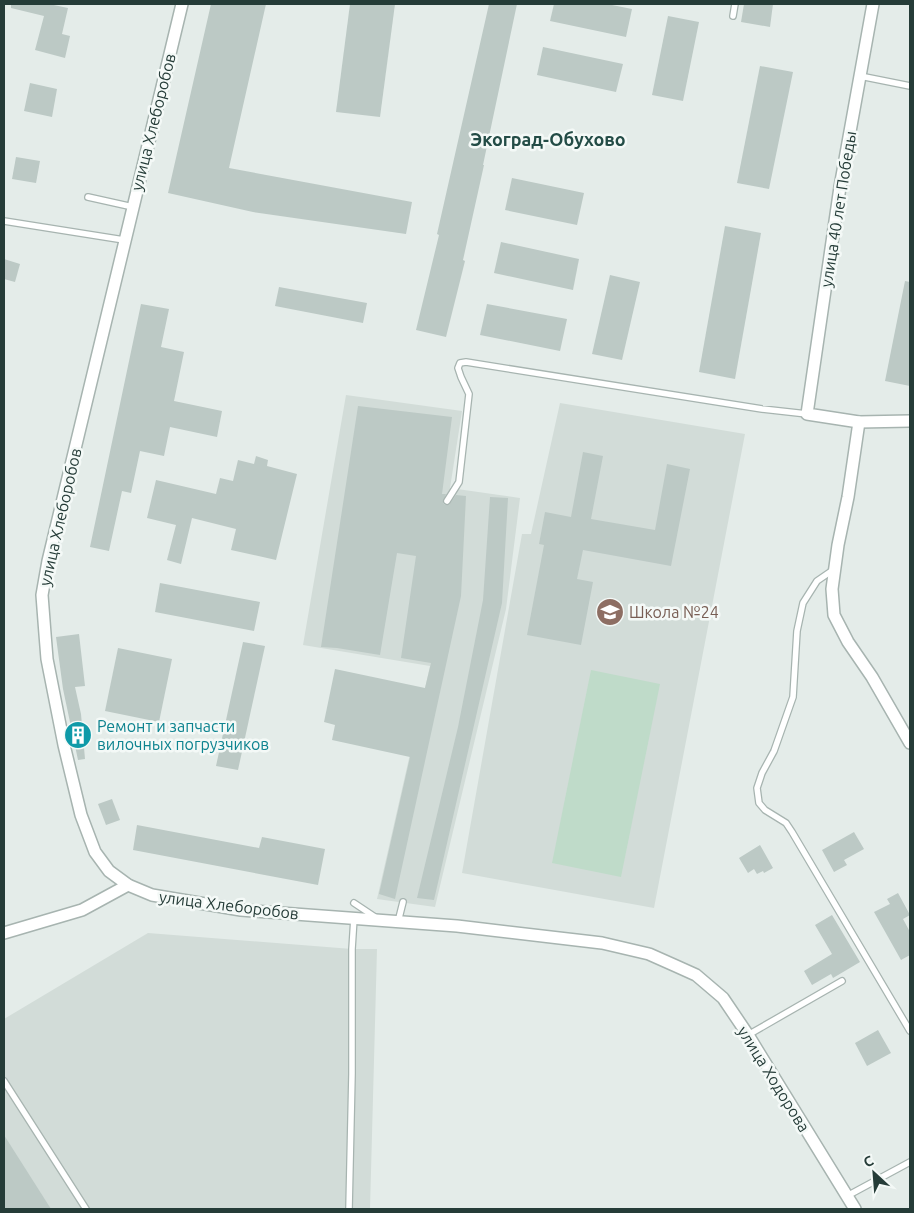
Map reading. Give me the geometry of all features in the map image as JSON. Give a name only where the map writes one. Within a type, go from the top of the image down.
[{"type":"street","name":"улица Хлеборобов","points":[[182,4],[124,240],[48,561],[42,595],[47,659],[64,745],[81,815],[95,852],[109,871],[128,885],[152,895],[241,910],[457,926],[602,943],[649,954],[676,966]]},
{"type":"street","name":"улица 40 лет Победы","points":[[807,414],[840,187],[872,4]]},
{"type":"street","points":[[807,414],[860,422],[910,421]]},
{"type":"street","points":[[860,422],[832,590],[834,615],[848,642],[872,677],[910,743]]},
{"type":"street","points":[[4,933],[82,910],[128,885]]},
{"type":"street","name":"улица Ходорова","points":[[676,966],[696,975],[723,998],[748,1035],[855,1209]]},
{"type":"lane","points":[[733,16],[736,4]]},
{"type":"lane","points":[[860,76],[910,86]]},
{"type":"lane","points":[[88,197],[133,206]]},
{"type":"lane","points":[[4,221],[124,240]]},
{"type":"lane","points":[[447,501],[459,482],[469,394],[458,368],[460,363],[466,362],[762,409],[807,414]]},
{"type":"lane","points":[[835,568],[817,582],[802,603],[797,631],[793,697],[774,751],[762,773],[758,788],[759,803],[765,810],[786,823],[792,832],[910,1031]]},
{"type":"lane","points":[[398,922],[403,902]]},
{"type":"lane","points":[[354,903],[379,920]]},
{"type":"lane","points":[[350,1209],[352,949],[354,918]]},
{"type":"lane","points":[[748,1035],[842,981]]},
{"type":"lane","points":[[4,1081],[86,1209]]},
{"type":"lane","points":[[847,1196],[910,1162]]},
{"type":"shaded area","points":[[346,395],[462,411],[450,488],[520,498],[506,609],[435,907],[377,899],[430,666],[303,645]]},
{"type":"shaded area","name":"Школа №24","points":[[560,403],[745,434],[654,908],[462,873],[522,534],[531,534]]},
{"type":"shaded area","points":[[148,933],[352,949],[377,949],[370,1209],[4,1209],[4,1019]]},
{"type":"green space","points":[[591,670],[660,684],[621,877],[552,863]]},
{"type":"building","points":[[11,4],[49,4],[68,8],[62,34],[70,36],[65,58],[35,50],[44,16],[11,8]]},
{"type":"building","points":[[211,4],[266,4],[229,168],[412,202],[406,234],[253,212],[168,193]]},
{"type":"building","points":[[350,4],[395,4],[380,117],[336,112]]},
{"type":"building","points":[[489,4],[517,4],[463,260],[465,261],[446,337],[416,330],[439,235],[437,234]]},
{"type":"building","points":[[554,4],[607,4],[632,9],[626,37],[550,21]]},
{"type":"building","points":[[744,4],[773,4],[770,27],[741,22]]},
{"type":"building","points":[[668,16],[699,22],[683,101],[652,95]]},
{"type":"building","points":[[543,47],[623,64],[616,92],[537,75]]},
{"type":"building","points":[[760,66],[793,72],[769,189],[737,183]]},
{"type":"building","points":[[30,83],[57,89],[52,117],[24,111]]},
{"type":"building","points":[[16,157],[40,161],[36,183],[12,179]]},
{"type":"building","points":[[512,178],[584,193],[577,225],[505,210]]},
{"type":"building","points":[[725,226],[761,233],[735,379],[699,372]]},
{"type":"building","points":[[501,242],[579,259],[573,290],[494,273]]},
{"type":"building","points":[[4,259],[20,264],[15,282],[4,279]]},
{"type":"building","points":[[610,275],[640,282],[622,360],[592,354]]},
{"type":"building","points":[[905,281],[910,282],[910,386],[885,381]]},
{"type":"building","points":[[279,287],[367,303],[363,323],[275,306]]},
{"type":"building","points":[[141,304],[169,309],[161,347],[184,352],[174,401],[222,411],[217,437],[170,427],[164,456],[140,451],[131,493],[122,491],[109,551],[90,547]]},
{"type":"building","points":[[487,304],[567,319],[560,351],[480,335]]},
{"type":"building","points":[[358,406],[452,417],[442,494],[446,494],[443,503],[449,505],[456,495],[466,496],[461,596],[395,899],[379,894],[410,757],[332,740],[335,725],[324,722],[335,669],[425,688],[431,663],[401,658],[416,556],[397,553],[380,655],[321,647]]},
{"type":"building","points":[[583,452],[603,456],[591,519],[655,530],[667,464],[690,469],[671,566],[583,550],[577,579],[593,582],[581,645],[527,635],[544,545],[539,544],[545,512],[571,517]]},
{"type":"building","points":[[256,456],[268,460],[267,466],[297,474],[276,560],[231,550],[236,529],[192,518],[181,564],[167,560],[176,525],[147,518],[156,480],[216,494],[220,478],[233,481],[238,460],[254,464]]},
{"type":"building","points":[[490,497],[508,498],[502,603],[434,900],[417,898],[458,727],[483,600]]},
{"type":"building","points":[[160,583],[260,602],[254,631],[155,612]]},
{"type":"building","points":[[79,634],[85,686],[75,687],[81,714],[85,759],[78,760],[63,689],[56,637]]},
{"type":"building","points":[[243,642],[265,646],[238,770],[216,766]]},
{"type":"building","points":[[118,648],[172,659],[159,722],[105,711]]},
{"type":"building","points":[[112,799],[120,820],[106,825],[98,804]]},
{"type":"building","points":[[137,825],[259,848],[262,837],[325,849],[318,885],[133,850]]},
{"type":"building","points":[[854,832],[864,849],[844,860],[847,865],[834,872],[822,850]]},
{"type":"building","points":[[760,845],[773,868],[764,873],[763,871],[757,874],[754,869],[748,873],[739,858]]},
{"type":"building","points":[[898,893],[910,915],[903,919],[910,932],[910,955],[901,960],[874,912],[890,904],[887,899]]},
{"type":"building","points":[[832,915],[860,962],[833,978],[831,974],[812,985],[804,971],[832,954],[815,925]]},
{"type":"building","points":[[878,1030],[891,1053],[867,1066],[855,1043]]},
{"type":"building","points":[[4,1135],[51,1209],[4,1209]]},
{"type":"place","name":"Школа №24","points":[[610,612]]},
{"type":"place","name":"Ремонт и запчасти вилочных погрузчиков","points":[[78,735]]},
{"type":"district","name":"Экоград-Обухово","points":[[548,140]]}]
